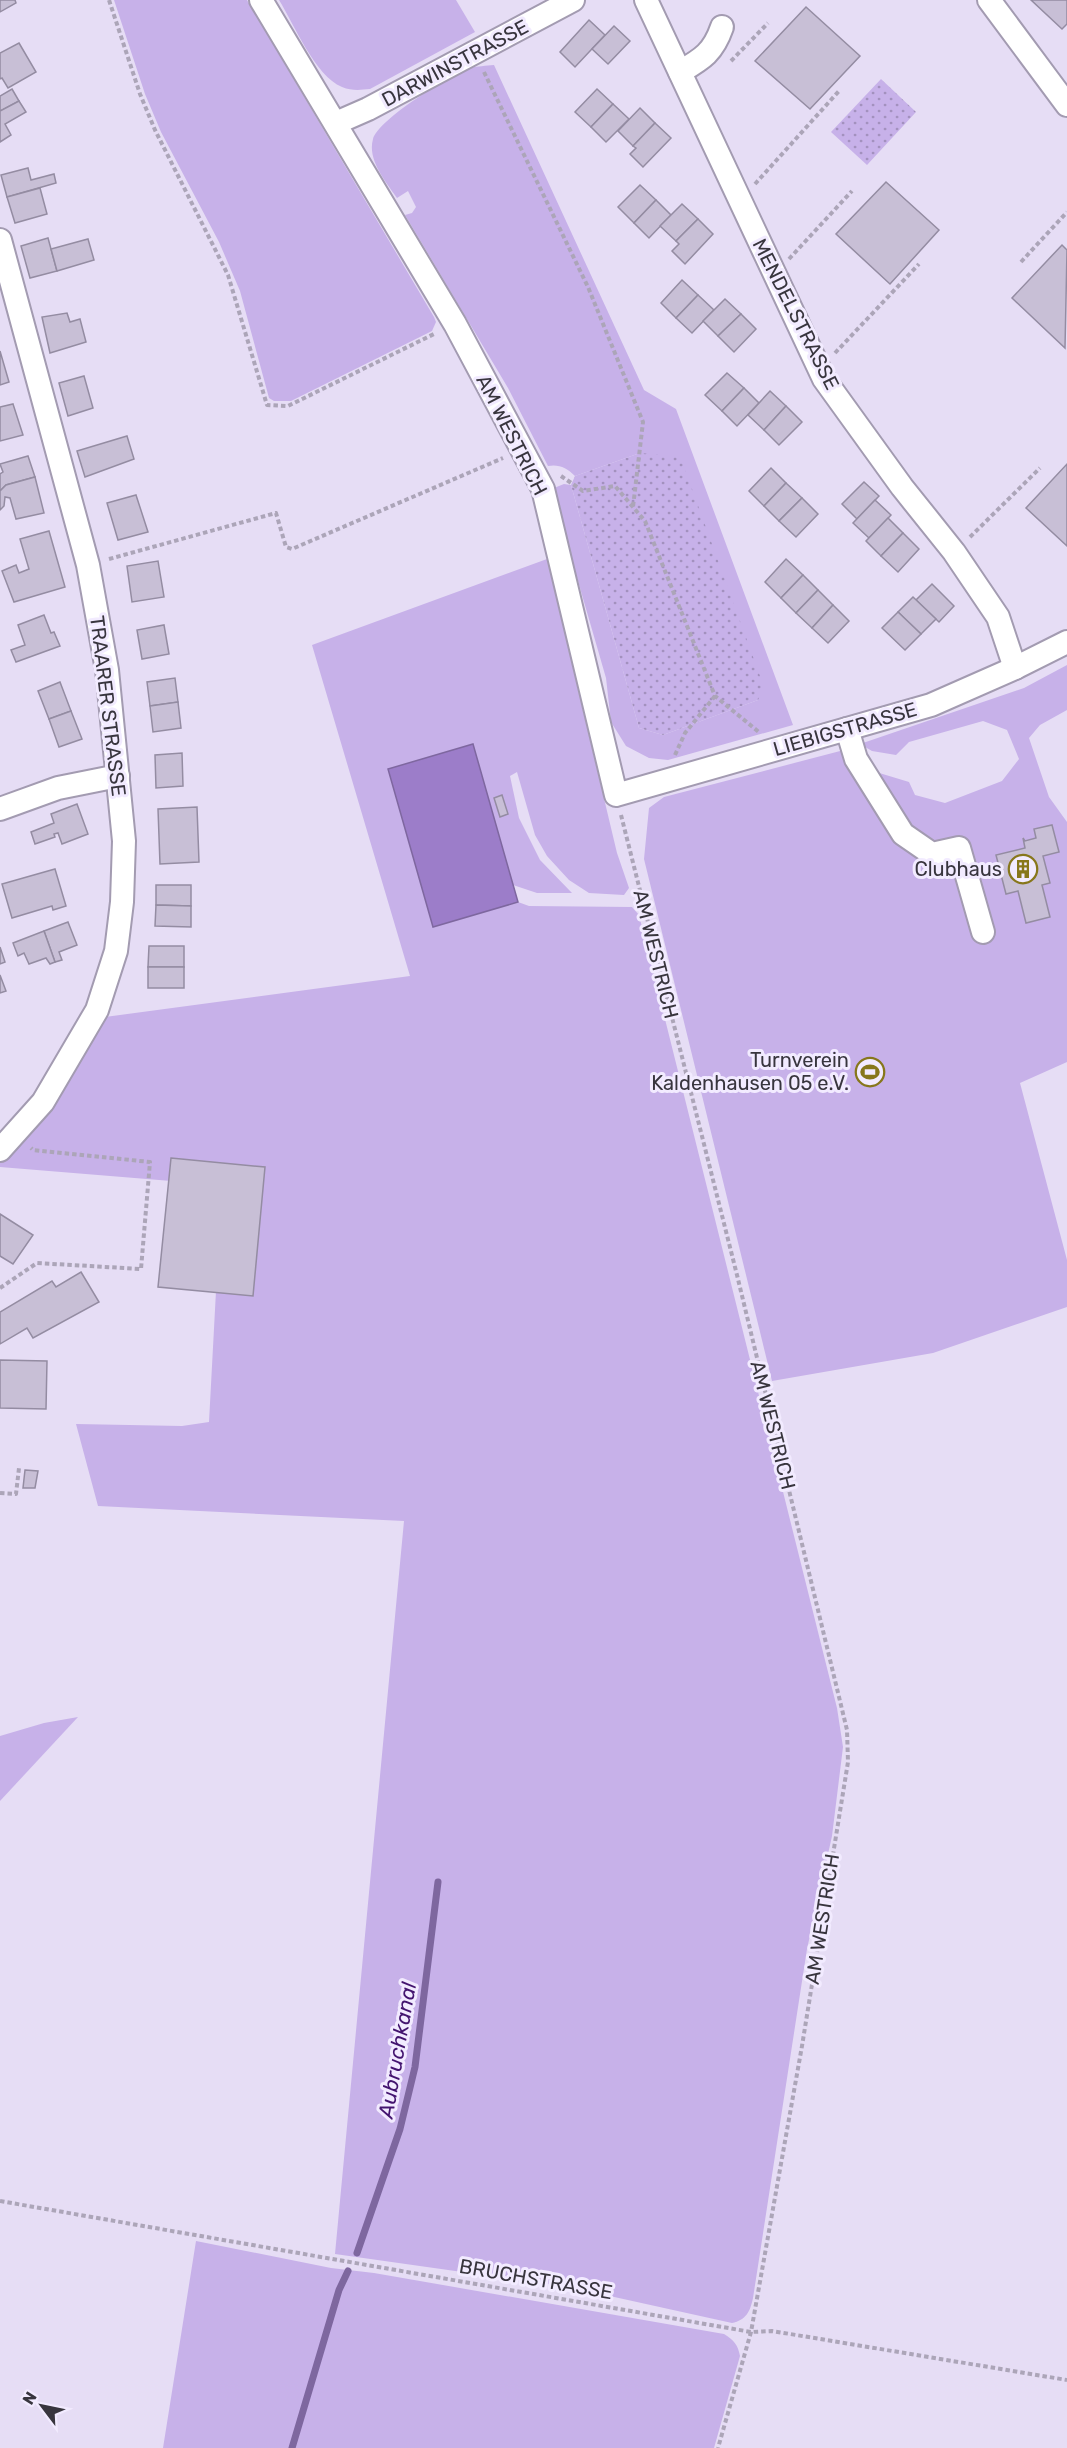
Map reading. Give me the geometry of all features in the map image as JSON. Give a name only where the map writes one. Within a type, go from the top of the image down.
[{"type":"street","name":"AM WESTRICH","points":[[261,0],[455,324],[543,489],[616,795]]},
{"type":"street","name":"DARWINSTRASSE","points":[[336,123],[368,109],[573,0]]},
{"type":"street","name":"MENDELSTRASSE","points":[[646,0],[824,379],[902,486],[954,552],[998,617],[1015,668]]},
{"type":"street","points":[[996,3],[1067,104]]},
{"type":"street","points":[[680,72],[708,54],[716,43],[722,27]]},
{"type":"street","name":"TRAARER STRASSE","points":[[0,240],[88,565],[107,670],[124,841],[122,902],[116,951],[97,1010],[43,1102],[0,1150]]},
{"type":"street","name":"LIEBIGSTRASSE","points":[[616,795],[931,705],[1067,642]]},
{"type":"street","points":[[847,729],[856,759],[903,834],[932,854],[959,848],[983,932]]},
{"type":"street","points":[[0,809],[57,788],[118,776]]},
{"type":"path","points":[[109,0],[154,130],[228,275],[267,405],[288,406],[455,324]]},
{"type":"path","points":[[475,52],[588,287],[643,422],[633,507]]},
{"type":"path","points":[[740,201],[839,91]]},
{"type":"path","points":[[775,275],[852,191]]},
{"type":"path","points":[[1021,262],[1067,212]]},
{"type":"path","points":[[819,368],[918,264]]},
{"type":"path","points":[[88,565],[276,513],[286,547],[292,549],[522,450]]},
{"type":"path","points":[[954,552],[1040,468]]},
{"type":"path","points":[[537,479],[552,474],[564,477],[571,485],[583,491],[615,486],[645,521],[715,696],[779,748]]},
{"type":"path","points":[[663,781],[685,733],[715,696]]},
{"type":"path","name":"AM WESTRICH","points":[[616,795],[737,1275],[847,1730],[848,1762],[752,2332],[718,2448]]},
{"type":"path","points":[[0,1288],[37,1263],[141,1269],[150,1162],[33,1150],[15,1133]]},
{"type":"path","points":[[0,1493],[15,1494],[19,1468]]},
{"type":"path","name":"BRUCHSTRASSE","points":[[0,2201],[752,2332],[772,2331],[1067,2380]]},
{"type":"shaded area","points":[[114,0],[247,0],[434,317],[436,322],[432,331],[291,401],[274,401],[269,398],[240,291],[219,242],[161,132],[145,94]]},
{"type":"shaded area","points":[[279,0],[456,0],[475,32],[370,89],[349,89],[332,81],[314,61]]},
{"type":"shaded area","points":[[494,65],[644,390],[676,409],[793,725],[668,760],[649,758],[626,746],[611,722],[606,678],[554,498],[554,488],[564,484],[571,485],[639,728],[663,735],[758,700],[640,453],[575,476],[563,467],[548,466],[508,388],[405,215],[412,213],[416,207],[408,191],[397,198],[375,163],[373,139],[388,120],[432,88],[461,72],[473,67]]},
{"type":"shaded area","points":[[881,79],[916,112],[867,165],[831,132]]},
{"type":"shaded area","points":[[640,453],[680,456],[764,687],[758,700],[663,735],[639,728],[571,485],[575,476]]},
{"type":"shaded area","points":[[547,559],[617,853],[629,888],[624,895],[589,893],[569,880],[547,856],[535,835],[517,772],[510,776],[519,818],[540,860],[572,893],[537,893],[513,885],[473,744],[388,769],[433,927],[518,902],[529,906],[632,907],[639,915],[837,1708],[843,1747],[832,1836],[807,1949],[753,2298],[747,2315],[732,2323],[569,2287],[335,2254],[404,1521],[98,1506],[76,1424],[182,1426],[209,1422],[216,1291],[208,1184],[0,1167],[0,1163],[56,1095],[105,1017],[410,976],[312,645]]},
{"type":"shaded area","name":"Turnverein Kaldenhausen 05 e.V.","points":[[1067,665],[1067,710],[1040,725],[1029,738],[1049,797],[1067,822],[1067,1062],[1020,1083],[1067,1260],[1067,1307],[933,1353],[772,1381],[644,859],[649,808],[664,797],[844,750],[876,772],[909,782],[915,795],[945,803],[1002,781],[1019,759],[1007,730],[983,721],[909,742],[896,755],[872,751],[860,744],[1024,688]]},
{"type":"shaded area","points":[[473,744],[518,902],[433,927],[388,769]]},
{"type":"shaded area","points":[[78,1717],[0,1801],[0,1736],[44,1723]]},
{"type":"shaded area","points":[[196,2241],[331,2268],[374,2273],[724,2334],[735,2343],[740,2356],[714,2448],[163,2448]]},
{"type":"building","points":[[0,0],[15,0],[16,3],[0,12]]},
{"type":"building","points":[[1031,0],[1067,0],[1067,24],[1062,29]]},
{"type":"building","points":[[806,7],[860,56],[810,109],[755,61]]},
{"type":"building","points":[[589,20],[605,35],[575,67],[560,52]]},
{"type":"building","points":[[614,26],[630,41],[608,64],[592,49]]},
{"type":"building","points":[[19,43],[36,72],[8,88],[2,78],[0,79],[0,53]]},
{"type":"building","points":[[12,89],[19,101],[0,111],[0,96]]},
{"type":"building","points":[[597,89],[613,104],[591,127],[575,112]]},
{"type":"building","points":[[19,101],[26,112],[5,124],[11,135],[0,142],[0,111]]},
{"type":"building","points":[[613,104],[629,119],[606,142],[591,127]]},
{"type":"building","points":[[640,108],[655,123],[633,146],[618,131]]},
{"type":"building","points":[[655,123],[671,138],[643,167],[630,154],[636,148],[633,146]]},
{"type":"building","points":[[28,168],[31,180],[54,174],[56,183],[7,197],[1,175]]},
{"type":"building","points":[[886,182],[939,230],[890,284],[836,234]]},
{"type":"building","points":[[640,185],[656,200],[634,223],[618,207]]},
{"type":"building","points":[[40,188],[47,214],[15,223],[7,197]]},
{"type":"building","points":[[656,200],[671,215],[649,238],[634,223]]},
{"type":"building","points":[[682,204],[698,219],[676,241],[660,226]]},
{"type":"building","points":[[698,219],[713,234],[685,264],[672,251],[679,244],[676,241]]},
{"type":"building","points":[[48,238],[57,271],[30,278],[21,246]]},
{"type":"building","points":[[88,239],[94,260],[57,271],[51,249]]},
{"type":"building","points":[[1062,245],[1067,250],[1065,348],[1012,298]]},
{"type":"building","points":[[682,280],[698,295],[676,318],[661,303]]},
{"type":"building","points":[[698,295],[714,310],[692,333],[676,318]]},
{"type":"building","points":[[725,299],[741,314],[718,336],[703,321]]},
{"type":"building","points":[[67,313],[70,322],[80,319],[86,342],[50,353],[42,317]]},
{"type":"building","points":[[741,314],[756,329],[734,352],[718,336]]},
{"type":"building","points":[[0,351],[9,382],[0,385]]},
{"type":"building","points":[[727,373],[744,388],[722,411],[705,395]]},
{"type":"building","points":[[84,376],[93,408],[68,416],[59,383]]},
{"type":"building","points":[[744,388],[759,403],[737,426],[722,411]]},
{"type":"building","points":[[770,391],[786,406],[764,430],[748,415]]},
{"type":"building","points":[[13,404],[23,435],[0,441],[0,407]]},
{"type":"building","points":[[786,406],[802,422],[779,445],[764,430]]},
{"type":"building","points":[[127,436],[134,459],[85,477],[77,451]]},
{"type":"building","points":[[28,456],[35,477],[6,485],[0,491],[0,474],[3,472],[0,464]]},
{"type":"building","points":[[1067,464],[1067,546],[1026,508]]},
{"type":"building","points":[[771,468],[786,483],[764,506],[749,491]]},
{"type":"building","points":[[35,477],[44,513],[16,519],[10,498],[5,497],[4,506],[0,510],[0,491],[6,485]]},
{"type":"building","points":[[864,482],[879,496],[857,519],[842,504]]},
{"type":"building","points":[[786,483],[802,498],[779,521],[764,506]]},
{"type":"building","points":[[136,495],[148,532],[118,540],[107,503]]},
{"type":"building","points":[[802,498],[818,514],[796,537],[779,521]]},
{"type":"building","points":[[875,500],[891,515],[869,538],[853,523]]},
{"type":"building","points":[[888,518],[903,533],[881,556],[866,541]]},
{"type":"building","points":[[49,531],[65,587],[14,602],[2,571],[16,565],[19,573],[29,569],[20,539]]},
{"type":"building","points":[[903,533],[919,549],[898,572],[881,556]]},
{"type":"building","points":[[786,559],[803,575],[781,598],[765,582]]},
{"type":"building","points":[[158,561],[164,597],[132,602],[127,566]]},
{"type":"building","points":[[803,575],[818,590],[796,613],[781,598]]},
{"type":"building","points":[[932,584],[954,606],[939,622],[916,600]]},
{"type":"building","points":[[818,590],[833,605],[812,628],[796,613]]},
{"type":"building","points":[[913,597],[936,619],[921,634],[898,612]]},
{"type":"building","points":[[833,605],[849,621],[828,643],[812,628]]},
{"type":"building","points":[[898,612],[921,634],[905,650],[882,628]]},
{"type":"building","points":[[44,615],[51,633],[54,632],[60,646],[16,662],[11,650],[25,645],[18,625]]},
{"type":"building","points":[[164,625],[169,654],[142,659],[137,630]]},
{"type":"building","points":[[175,678],[178,702],[150,706],[147,682]]},
{"type":"building","points":[[60,682],[71,711],[49,719],[38,691]]},
{"type":"building","points":[[178,702],[181,728],[153,732],[150,706]]},
{"type":"building","points":[[71,711],[82,739],[59,747],[49,719]]},
{"type":"building","points":[[182,753],[183,786],[156,788],[155,755]]},
{"type":"building","points":[[502,795],[508,814],[500,817],[494,798]]},
{"type":"building","points":[[77,804],[88,834],[62,844],[58,833],[54,834],[55,837],[35,844],[31,832],[54,823],[51,814]]},
{"type":"building","points":[[197,807],[199,862],[160,864],[158,809]]},
{"type":"building","name":"Clubhaus","points":[[1052,825],[1059,852],[1043,856],[1050,883],[1042,885],[1050,917],[1026,923],[1018,891],[1006,894],[996,855],[1025,848],[1023,838],[1025,841],[1036,838],[1034,829]]},
{"type":"building","points":[[55,869],[66,906],[53,910],[52,906],[12,918],[2,884]]},
{"type":"building","points":[[156,885],[191,885],[191,906],[156,905]]},
{"type":"building","points":[[156,905],[191,906],[191,927],[155,926]]},
{"type":"building","points":[[68,922],[77,945],[59,952],[62,960],[55,962],[44,931]]},
{"type":"building","points":[[44,931],[55,962],[50,964],[46,958],[29,964],[24,953],[18,956],[13,943]]},
{"type":"building","points":[[149,946],[184,946],[184,967],[148,967]]},
{"type":"building","points":[[0,947],[5,962],[0,964]]},
{"type":"building","points":[[148,967],[184,967],[184,988],[148,988]]},
{"type":"building","points":[[0,975],[6,991],[0,993]]},
{"type":"building","points":[[171,1158],[265,1167],[253,1296],[158,1287]]},
{"type":"building","points":[[0,1214],[33,1235],[13,1264],[0,1256]]},
{"type":"building","points":[[81,1272],[99,1302],[33,1338],[27,1328],[0,1344],[0,1312],[52,1281],[56,1287]]},
{"type":"building","points":[[0,1360],[47,1361],[46,1409],[0,1408]]},
{"type":"building","points":[[25,1470],[38,1471],[35,1488],[23,1488]]},
{"type":"waterway","name":"Aubruchkanal","points":[[357,2253],[400,2129],[415,2067],[438,1882]]},
{"type":"waterway","name":"Aubruchkanal","points":[[292,2448],[339,2290],[348,2271]]},
{"type":"place","name":"Clubhaus","points":[[1023,869]]},
{"type":"place","name":"Turnverein Kaldenhausen 05 e.V.","points":[[870,1072]]}]
